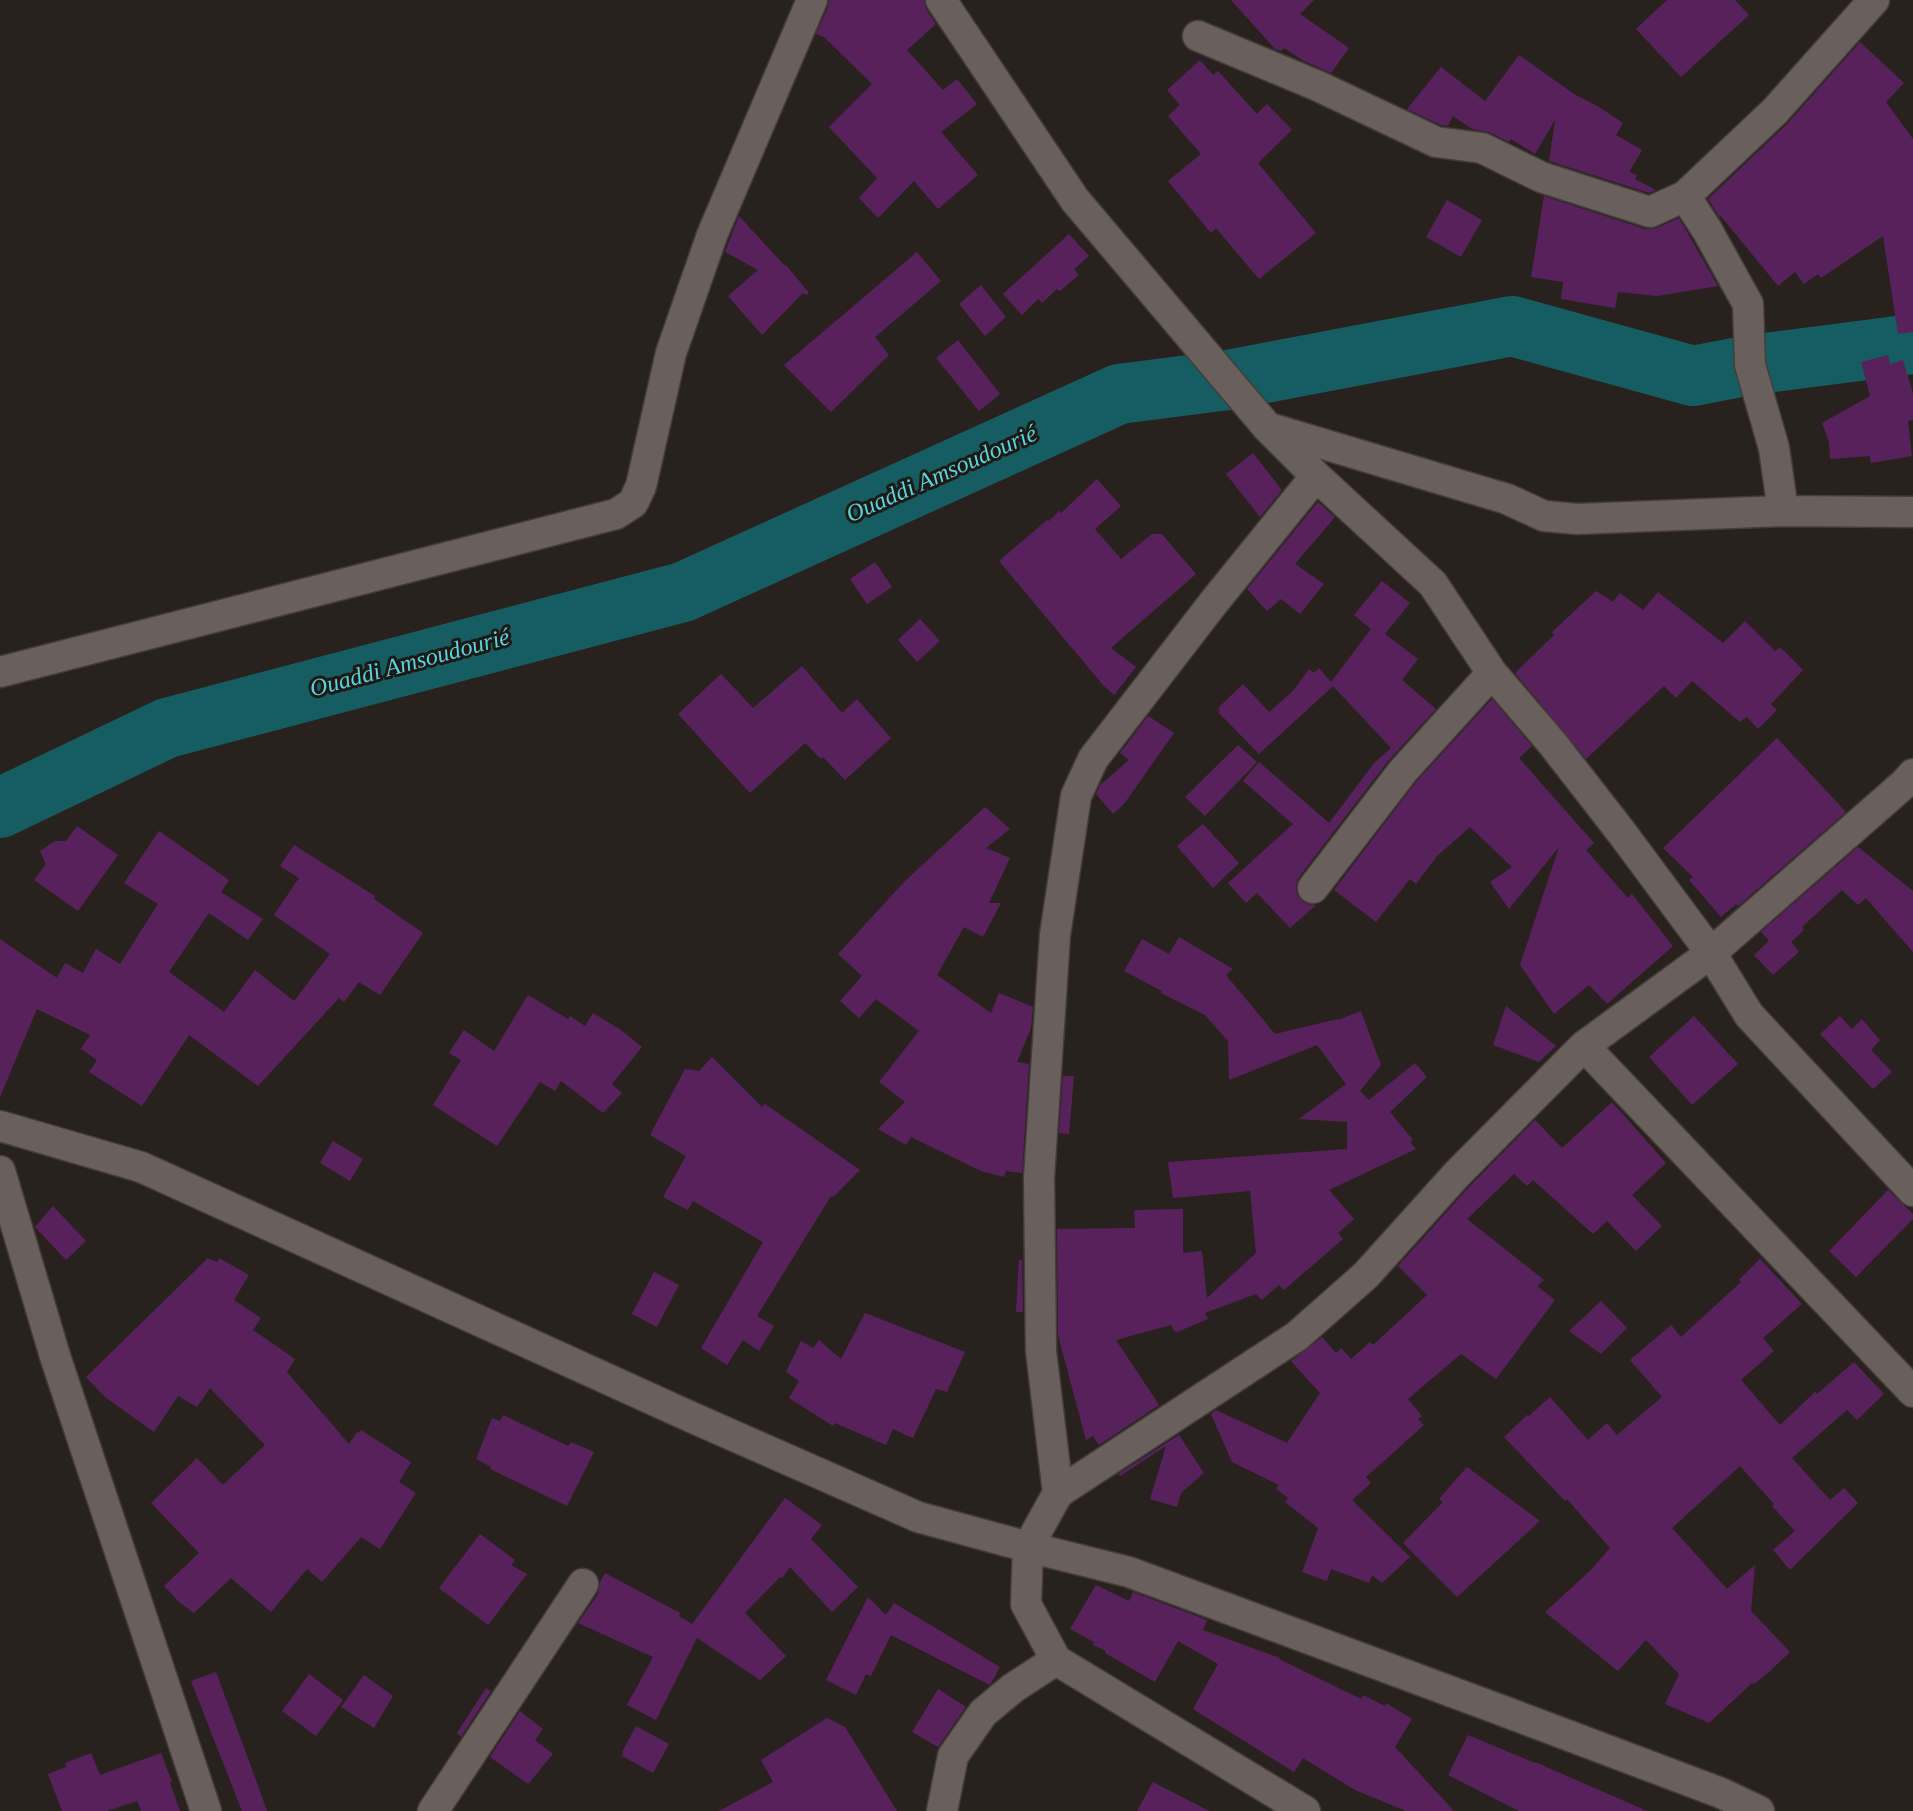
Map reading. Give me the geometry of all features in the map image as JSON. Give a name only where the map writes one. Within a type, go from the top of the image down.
[{"type":"street","points":[[0,673],[617,514],[633,503],[641,486],[671,353],[712,235],[812,0]]},
{"type":"street","points":[[941,0],[1075,200],[1268,428],[1433,584],[1492,673],[1552,743],[1711,953],[1749,1015],[1913,1191]]},
{"type":"street","points":[[1198,36],[1318,86],[1436,142],[1482,148],[1541,177],[1650,212],[1685,195],[1775,111],[1874,0]]},
{"type":"street","points":[[1685,195],[1748,304],[1750,366],[1774,448],[1783,511]]},
{"type":"street","points":[[1268,428],[1507,499],[1544,516],[1577,519],[1783,511],[1913,512]]},
{"type":"street","points":[[1058,1493],[1041,1352],[1039,1177],[1055,935],[1076,796],[1093,759],[1214,602],[1317,476]]},
{"type":"street","points":[[1313,888],[1403,771],[1492,673]]},
{"type":"street","points":[[1305,1811],[1056,1660],[1026,1604],[1028,1547],[1058,1493],[1297,1336],[1366,1275],[1457,1174],[1584,1046],[1711,953],[1913,774]]},
{"type":"street","points":[[1584,1046],[1913,1392]]},
{"type":"street","points":[[0,1126],[141,1167],[918,1517],[1129,1572],[1721,1793],[1759,1811]]},
{"type":"street","points":[[0,1171],[55,1356],[206,1811]]},
{"type":"street","points":[[433,1811],[583,1584]]},
{"type":"street","points":[[942,1811],[953,1756],[983,1713],[1013,1688],[1056,1660]]},
{"type":"building","points":[[829,0],[924,0],[926,9],[936,24],[907,50],[943,90],[957,79],[977,104],[941,132],[978,175],[938,209],[914,181],[878,218],[859,198],[877,178],[829,127],[872,84],[824,37],[816,34]]},
{"type":"building","points":[[1231,0],[1314,0],[1300,14],[1349,48],[1331,73],[1302,60],[1284,48],[1281,51],[1275,49]]},
{"type":"building","points":[[1667,0],[1735,0],[1749,15],[1681,77],[1636,29]]},
{"type":"building","points":[[1860,42],[1904,83],[1886,102],[1913,139],[1913,332],[1898,334],[1883,236],[1821,278],[1818,274],[1804,284],[1795,272],[1778,286],[1720,215],[1720,218],[1708,199],[1787,124]]},
{"type":"building","points":[[1519,55],[1574,94],[1623,123],[1616,135],[1642,150],[1629,172],[1637,175],[1635,179],[1656,190],[1649,193],[1549,161],[1555,120],[1535,154],[1511,139],[1509,142],[1489,132],[1472,129],[1453,116],[1448,126],[1441,125],[1407,109],[1441,67],[1485,101]]},
{"type":"building","points":[[1200,60],[1213,75],[1218,71],[1257,114],[1267,104],[1292,130],[1258,163],[1316,233],[1259,279],[1216,228],[1211,233],[1168,181],[1201,154],[1168,116],[1180,105],[1167,90]]},
{"type":"building","points":[[1544,196],[1645,229],[1657,228],[1679,218],[1718,286],[1657,296],[1618,292],[1615,308],[1561,299],[1563,282],[1531,277]]},
{"type":"building","points":[[1447,200],[1482,220],[1461,257],[1426,237]]},
{"type":"building","points":[[739,216],[809,293],[803,293],[762,335],[728,296],[758,270],[725,252]]},
{"type":"building","points":[[1069,234],[1089,256],[1074,269],[1079,275],[1060,291],[1057,289],[1042,303],[1038,299],[1022,315],[1003,294]]},
{"type":"building","points":[[917,252],[941,281],[875,337],[889,355],[831,412],[784,365]]},
{"type":"building","points":[[981,285],[1006,317],[985,336],[959,304]]},
{"type":"building","points":[[958,340],[1000,394],[979,411],[936,358]]},
{"type":"building","points":[[1888,355],[1890,364],[1903,360],[1913,394],[1913,420],[1908,421],[1912,456],[1871,463],[1870,456],[1830,459],[1829,442],[1822,423],[1870,396],[1861,362]]},
{"type":"building","points":[[1253,453],[1282,490],[1260,517],[1226,474]]},
{"type":"building","points":[[1097,479],[1121,506],[1095,529],[1121,559],[1152,534],[1162,534],[1196,574],[1111,648],[1136,667],[1114,695],[999,561],[1047,520],[1059,511],[1061,513]]},
{"type":"building","points":[[1318,502],[1335,517],[1295,564],[1324,584],[1300,614],[1281,599],[1267,611],[1247,589]]},
{"type":"building","points":[[875,562],[892,587],[867,604],[850,579]]},
{"type":"building","points":[[1382,581],[1410,603],[1385,634],[1418,659],[1402,680],[1436,709],[1389,760],[1299,877],[1297,895],[1303,902],[1316,905],[1290,928],[1257,893],[1246,903],[1228,883],[1293,824],[1243,781],[1259,762],[1329,823],[1374,763],[1391,748],[1333,686],[1259,754],[1218,712],[1218,708],[1243,684],[1269,712],[1293,691],[1309,669],[1314,673],[1319,668],[1331,682],[1371,629],[1354,615]]},
{"type":"building","points":[[1596,591],[1613,602],[1620,593],[1643,610],[1658,592],[1723,643],[1745,621],[1775,651],[1780,647],[1803,670],[1771,704],[1777,710],[1758,729],[1747,717],[1740,722],[1692,681],[1676,698],[1664,686],[1586,759],[1515,673],[1554,635],[1552,632]]},
{"type":"building","points":[[920,619],[940,641],[917,662],[898,640]]},
{"type":"building","points":[[802,666],[842,713],[857,699],[891,738],[845,780],[805,743],[750,793],[678,714],[721,674],[753,708]]},
{"type":"building","points":[[1492,699],[1532,746],[1519,758],[1594,843],[1586,850],[1628,898],[1632,894],[1673,946],[1607,1004],[1589,985],[1554,1014],[1520,965],[1559,847],[1509,909],[1490,882],[1512,867],[1470,827],[1437,856],[1416,884],[1410,879],[1376,922],[1334,890],[1416,782]]},
{"type":"building","points":[[1148,716],[1174,733],[1124,804],[1113,814],[1096,794],[1100,785],[1129,760],[1120,753]]},
{"type":"building","points":[[1777,738],[1846,812],[1738,906],[1736,904],[1721,917],[1689,880],[1693,877],[1663,848]]},
{"type":"building","points":[[1238,745],[1257,762],[1205,816],[1185,797]]},
{"type":"building","points":[[985,807],[1010,829],[986,848],[1010,858],[989,903],[1001,903],[983,937],[964,927],[937,975],[991,1013],[999,993],[1033,1007],[1031,1028],[1017,1062],[1029,1064],[1022,1173],[1006,1171],[1004,1177],[981,1171],[911,1137],[906,1145],[878,1129],[905,1102],[879,1082],[919,1031],[876,999],[859,1018],[840,1001],[862,976],[838,954],[905,881]]},
{"type":"building","points":[[1203,824],[1239,863],[1213,888],[1177,846]]},
{"type":"building","points":[[77,826],[118,855],[78,911],[34,880],[46,864],[40,851],[55,841],[66,841]]},
{"type":"building","points":[[159,831],[229,880],[221,892],[263,919],[248,940],[209,913],[169,972],[224,1012],[255,970],[294,1001],[330,954],[274,915],[299,878],[280,866],[294,845],[375,896],[374,899],[423,933],[380,995],[359,982],[344,1002],[339,998],[258,1086],[189,1035],[142,1106],[89,1072],[97,1060],[81,1049],[90,1035],[37,1009],[0,1097],[0,939],[57,978],[65,963],[83,973],[96,949],[120,964],[158,904],[124,883]]},
{"type":"building","points":[[1858,847],[1913,891],[1913,952],[1866,898],[1858,905],[1842,890],[1802,927],[1804,930],[1791,942],[1799,952],[1773,975],[1754,955],[1769,941],[1761,932]]},
{"type":"building","points":[[1179,937],[1233,969],[1226,975],[1275,1034],[1338,1020],[1361,1011],[1381,1065],[1360,1091],[1369,1100],[1415,1063],[1427,1077],[1390,1112],[1413,1140],[1410,1142],[1416,1149],[1329,1190],[1354,1219],[1338,1233],[1343,1239],[1284,1290],[1279,1285],[1262,1300],[1256,1294],[1205,1313],[1208,1319],[1177,1332],[1171,1325],[1116,1340],[1159,1405],[1099,1445],[1093,1436],[1086,1440],[1058,1335],[1057,1229],[1135,1228],[1134,1210],[1183,1209],[1183,1253],[1202,1251],[1207,1298],[1256,1253],[1250,1191],[1173,1198],[1168,1162],[1347,1149],[1347,1122],[1299,1119],[1346,1084],[1317,1045],[1229,1080],[1228,1041],[1205,1015],[1124,971],[1142,939],[1169,954]]},
{"type":"building","points":[[528,995],[585,1026],[593,1013],[642,1047],[612,1084],[622,1093],[603,1113],[561,1081],[555,1091],[540,1082],[497,1146],[433,1105],[461,1060],[449,1053],[464,1030],[494,1051]]},
{"type":"building","points":[[1506,1006],[1556,1046],[1539,1062],[1493,1045]]},
{"type":"building","points":[[1694,1016],[1738,1064],[1692,1105],[1649,1057]]},
{"type":"building","points":[[1840,1016],[1852,1029],[1862,1019],[1880,1040],[1871,1050],[1892,1072],[1873,1089],[1820,1034]]},
{"type":"building","points":[[712,1057],[762,1107],[765,1104],[860,1170],[831,1196],[757,1316],[774,1326],[759,1351],[743,1340],[727,1365],[701,1348],[763,1242],[693,1201],[688,1210],[663,1197],[686,1156],[650,1135],[685,1069],[699,1071]]},
{"type":"building","points":[[1063,1076],[1074,1076],[1069,1134],[1059,1133]]},
{"type":"building","points":[[1612,1102],[1666,1163],[1632,1195],[1662,1226],[1636,1251],[1607,1221],[1593,1234],[1533,1180],[1527,1186],[1514,1174],[1467,1219],[1544,1280],[1537,1286],[1555,1300],[1496,1379],[1461,1354],[1408,1399],[1422,1416],[1418,1419],[1424,1425],[1366,1477],[1371,1483],[1352,1500],[1410,1557],[1382,1583],[1372,1575],[1369,1583],[1331,1569],[1327,1581],[1302,1572],[1318,1528],[1285,1502],[1288,1498],[1276,1489],[1279,1485],[1232,1462],[1211,1414],[1216,1410],[1287,1443],[1320,1393],[1291,1361],[1322,1337],[1336,1353],[1341,1348],[1351,1359],[1370,1342],[1373,1345],[1427,1295],[1398,1266],[1470,1186],[1535,1120],[1562,1148]]},
{"type":"building","points":[[333,1141],[363,1159],[350,1181],[320,1163]]},
{"type":"building","points":[[1888,1190],[1913,1214],[1913,1219],[1856,1277],[1829,1251]]},
{"type":"building","points":[[53,1206],[86,1241],[66,1260],[35,1227]]},
{"type":"building","points":[[208,1258],[217,1262],[219,1258],[249,1275],[234,1300],[261,1318],[253,1330],[295,1359],[287,1372],[349,1444],[361,1430],[411,1462],[399,1482],[416,1493],[380,1549],[361,1537],[322,1582],[307,1569],[271,1612],[231,1578],[194,1613],[179,1602],[164,1586],[199,1553],[151,1503],[197,1458],[223,1485],[265,1445],[210,1388],[197,1407],[178,1396],[154,1432],[105,1397],[86,1377]]},
{"type":"building","points":[[1760,1259],[1802,1304],[1763,1338],[1774,1351],[1741,1380],[1780,1425],[1815,1392],[1817,1394],[1854,1362],[1884,1394],[1857,1420],[1847,1410],[1792,1458],[1830,1500],[1844,1488],[1858,1503],[1790,1570],[1773,1550],[1795,1531],[1740,1466],[1672,1528],[1727,1589],[1755,1565],[1751,1611],[1790,1652],[1709,1723],[1665,1704],[1679,1674],[1646,1640],[1618,1671],[1545,1612],[1592,1569],[1610,1548],[1567,1499],[1565,1501],[1504,1437],[1550,1397],[1588,1440],[1607,1423],[1617,1435],[1662,1397],[1630,1360],[1671,1325],[1681,1337],[1741,1282],[1739,1280]]},
{"type":"building","points":[[1019,1260],[1022,1260],[1023,1312],[1016,1312]]},
{"type":"building","points":[[654,1272],[679,1285],[657,1327],[632,1314]]},
{"type":"building","points":[[1601,1301],[1627,1328],[1601,1354],[1569,1331]]},
{"type":"building","points":[[865,1313],[965,1352],[947,1392],[936,1389],[913,1438],[893,1429],[886,1445],[835,1423],[833,1426],[789,1398],[799,1381],[786,1372],[801,1341],[813,1348],[819,1340],[841,1359]]},
{"type":"building","points":[[503,1415],[568,1446],[571,1442],[594,1452],[567,1506],[490,1469],[491,1467],[476,1459],[492,1418],[500,1421]]},
{"type":"building","points":[[1179,1435],[1204,1473],[1181,1493],[1177,1507],[1150,1499],[1166,1446],[1120,1476],[1118,1474]]},
{"type":"building","points":[[1467,1467],[1540,1521],[1457,1597],[1403,1543],[1443,1502],[1439,1499]]},
{"type":"building","points":[[785,1498],[822,1525],[811,1539],[858,1587],[832,1612],[790,1567],[745,1613],[786,1656],[760,1680],[697,1638],[656,1720],[627,1705],[653,1657],[578,1623],[598,1594],[605,1573],[680,1613],[679,1616],[692,1624]]},
{"type":"building","points":[[480,1534],[515,1560],[511,1565],[527,1574],[488,1625],[439,1588]]},
{"type":"building","points":[[1096,1585],[1129,1601],[1133,1592],[1207,1620],[1203,1630],[1280,1658],[1361,1699],[1363,1695],[1385,1706],[1386,1703],[1412,1719],[1395,1747],[1454,1811],[1406,1811],[1355,1790],[1303,1758],[1294,1772],[1193,1709],[1218,1664],[1178,1641],[1155,1682],[1070,1629]]},
{"type":"building","points":[[868,1597],[886,1615],[894,1603],[1000,1667],[990,1685],[891,1635],[871,1676],[866,1674],[856,1695],[826,1680]]},
{"type":"building","points":[[216,1672],[267,1811],[242,1811],[191,1681]]},
{"type":"building","points":[[309,1674],[343,1700],[316,1736],[282,1711]]},
{"type":"building","points":[[364,1675],[393,1696],[374,1728],[341,1707]]},
{"type":"building","points":[[486,1688],[491,1691],[461,1737],[457,1733]]},
{"type":"building","points":[[938,1689],[966,1707],[938,1747],[912,1732]]},
{"type":"building","points":[[520,1711],[543,1729],[535,1740],[553,1754],[528,1784],[490,1757]]},
{"type":"building","points":[[827,1718],[845,1727],[897,1811],[719,1811],[773,1782],[761,1760]]},
{"type":"building","points":[[636,1726],[669,1744],[653,1773],[622,1756]]},
{"type":"building","points":[[1468,1735],[1647,1811],[1519,1811],[1448,1775]]},
{"type":"building","points":[[91,1753],[100,1775],[161,1753],[180,1811],[141,1811],[137,1801],[107,1811],[62,1811],[48,1774],[66,1767],[65,1763]]},
{"type":"building","points":[[1153,1782],[1209,1811],[1137,1811]]},
{"type":"waterway","name":"Ouaddi Amsoudourié","points":[[0,808],[167,728],[683,592],[1119,394],[1228,380],[1512,326],[1693,376],[1750,365],[1913,344]]}]
